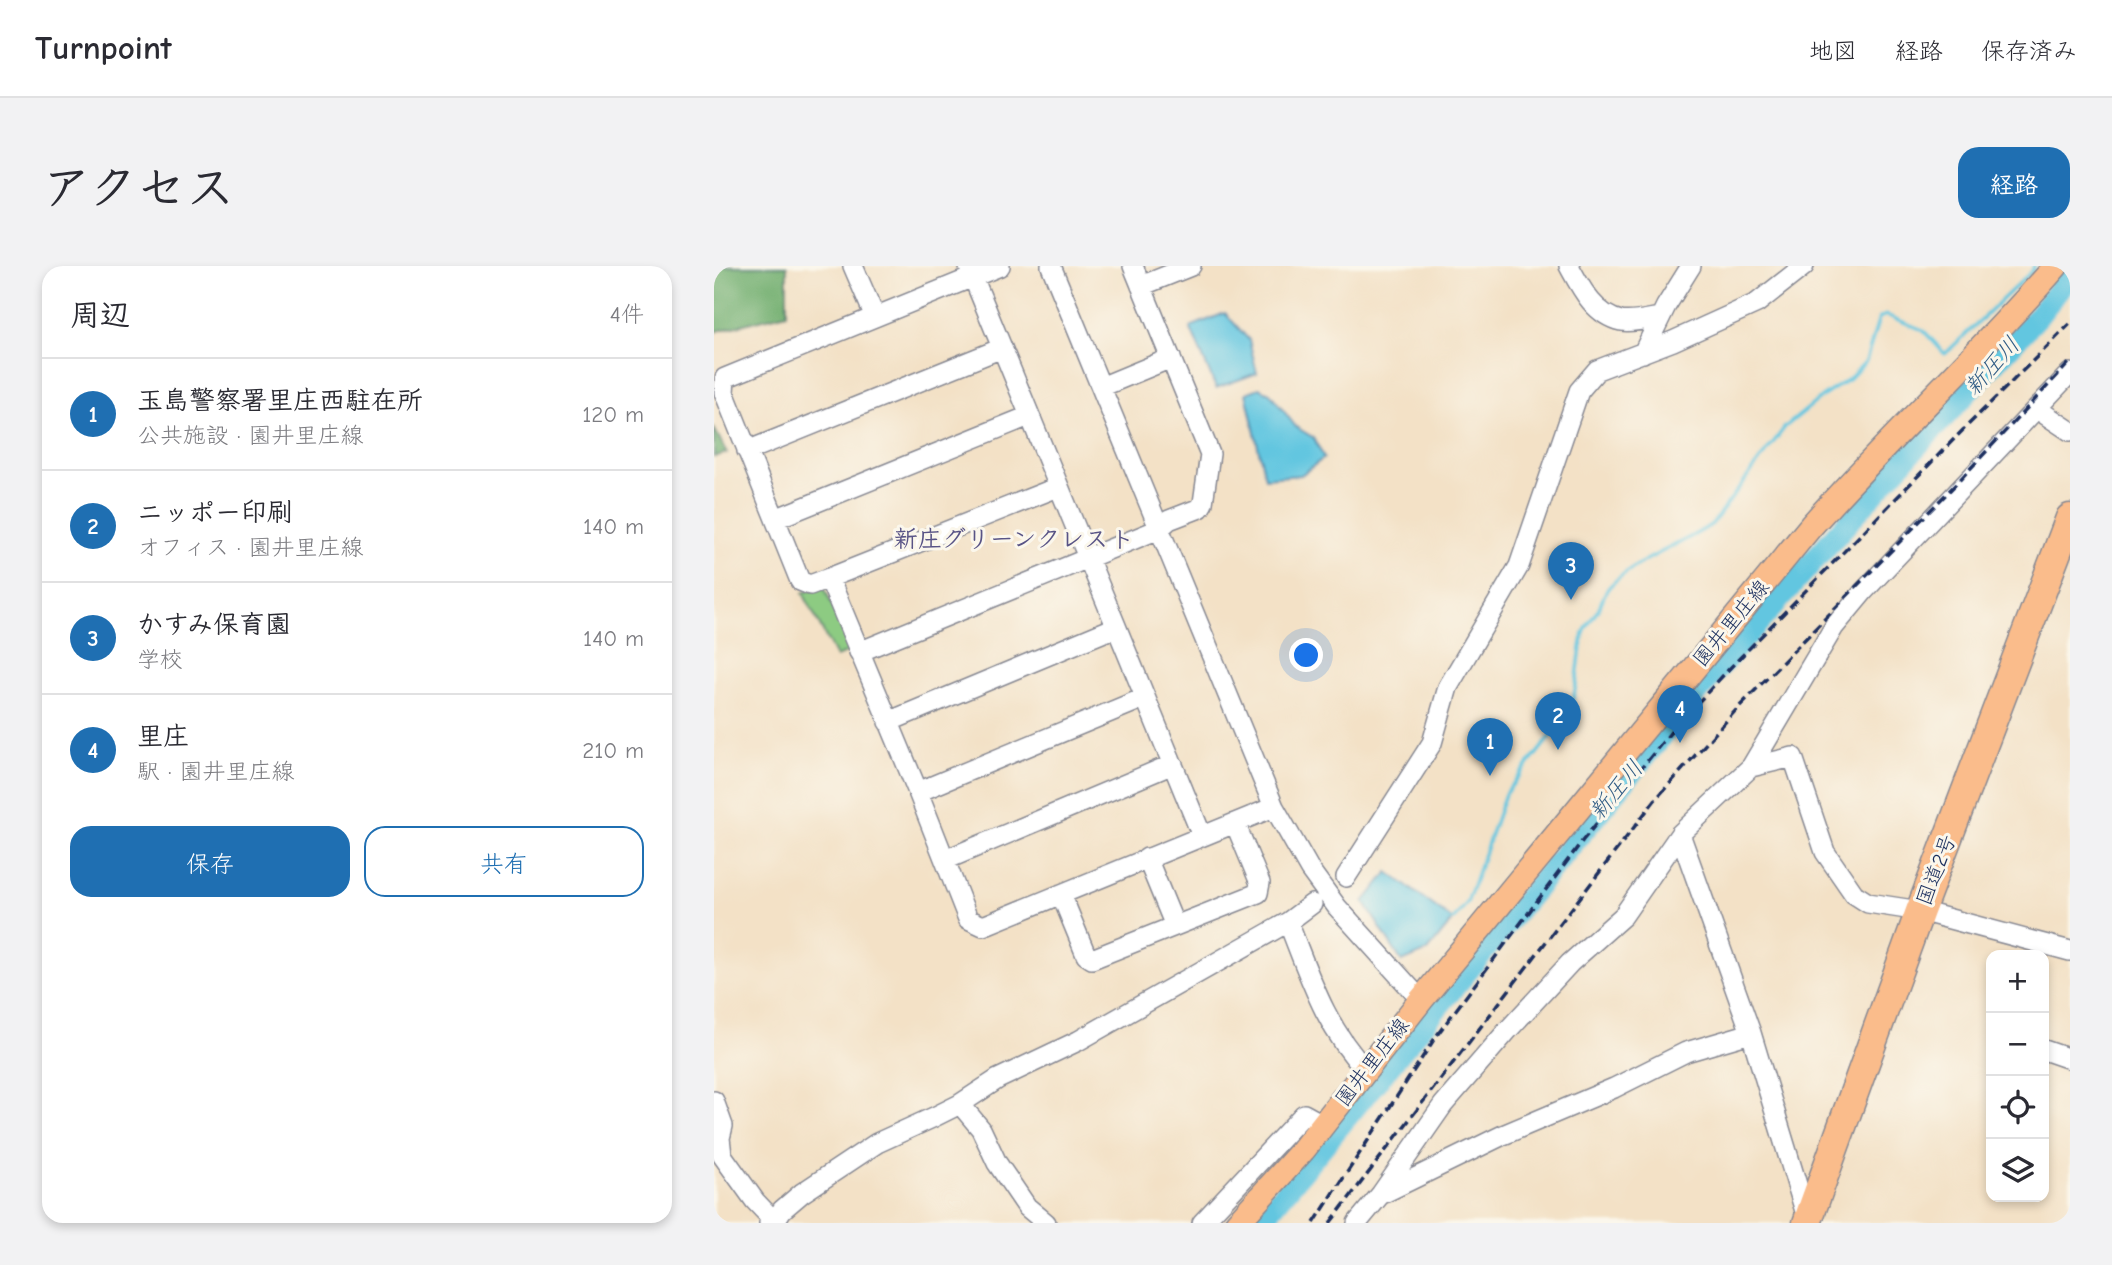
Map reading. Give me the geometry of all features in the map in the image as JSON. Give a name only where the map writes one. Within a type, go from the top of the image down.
[{"type":"highway","name":"国道2号","points":[[1808,1222],[1920,911],[2070,518]]},
{"type":"main road","name":"園井里庄線","points":[[1237,1223],[1324,1125],[1421,1000],[1811,526],[1863,468],[2008,321],[2056,266]]},
{"type":"street","points":[[853,266],[875,317]]},
{"type":"street","points":[[1000,266],[971,272],[875,317],[724,378],[724,392],[800,581],[810,585],[1058,487]]},
{"type":"street","points":[[1051,266],[1274,807],[1310,870],[1336,907],[1421,1000]]},
{"type":"street","points":[[859,652],[1159,530],[1169,520],[1200,508],[1210,454],[1133,266]]},
{"type":"street","points":[[1142,286],[1191,266]]},
{"type":"street","points":[[1569,266],[1586,296],[1599,310],[1621,321],[1660,317]]},
{"type":"street","points":[[1643,353],[1660,317],[1691,266]]},
{"type":"street","points":[[1346,877],[1432,743],[1448,687],[1520,566],[1579,391],[1597,370],[1673,341],[1758,303],[1804,266]]},
{"type":"street","points":[[971,272],[1202,836]]},
{"type":"street","points":[[747,451],[1002,348]]},
{"type":"street","points":[[1101,387],[1171,358]]},
{"type":"street","points":[[1357,1223],[1381,1194],[1443,1105],[1570,963],[1623,916],[1680,834],[1751,767],[1842,618],[1864,591],[2070,373]]},
{"type":"street","points":[[2037,409],[2070,431]]},
{"type":"street","points":[[775,519],[1029,416]]},
{"type":"street","points":[[829,578],[968,919],[984,926],[1274,807]]},
{"type":"street","points":[[888,722],[1116,627]]},
{"type":"street","points":[[918,792],[1144,698]]},
{"type":"street","points":[[1751,767],[1793,757],[1825,852],[1854,894],[1868,903],[1920,911],[2070,951]]},
{"type":"street","points":[[945,860],[1173,764]]},
{"type":"street","points":[[1060,894],[1086,954],[1092,959],[1175,926],[1258,892],[1260,883],[1235,823]]},
{"type":"street","points":[[1680,834],[1751,1033],[1808,1222]]},
{"type":"street","points":[[1147,859],[1175,926]]},
{"type":"street","points":[[714,1101],[723,1126],[718,1153],[773,1222],[782,1210],[802,1194],[877,1143],[960,1104],[998,1079],[1078,1041],[1288,922],[1312,904]]},
{"type":"street","points":[[1288,922],[1328,1020],[1352,1056],[1366,1070]]},
{"type":"street","points":[[1381,1194],[1503,1135],[1614,1088],[1686,1052],[1751,1033]]},
{"type":"street","points":[[2049,1052],[2070,1059]]},
{"type":"street","points":[[960,1104],[981,1129],[997,1163],[1027,1207],[1046,1223]]},
{"type":"street","points":[[1202,1223],[1304,1114],[1324,1125]]},
{"type":"green space","points":[[714,266],[787,266],[787,313],[714,332]]},
{"type":"green space","points":[[714,428],[727,453],[714,457]]},
{"type":"green space","points":[[823,585],[853,650],[836,657],[803,593]]},
{"type":"water","points":[[1225,313],[1249,340],[1257,373],[1216,388],[1190,327]]},
{"type":"water","points":[[1259,388],[1270,393],[1296,427],[1314,438],[1324,458],[1301,475],[1265,478],[1246,393]]},
{"type":"water","points":[[1388,872],[1453,920],[1428,951],[1402,962],[1364,902]]},
{"type":"waterway","points":[[1453,920],[1467,903],[1505,794],[1569,713],[1575,693],[1584,633],[1610,586],[1645,560],[1712,524],[1785,427],[1849,379],[1866,361],[1879,318],[1886,315],[1923,330],[1945,354],[2032,271],[2034,266]]},
{"type":"waterway","name":"新圧川","points":[[1259,1223],[1715,671],[1888,477],[2037,317],[2070,275]]},
{"type":"railway","points":[[1314,1223],[1437,1035],[1583,840],[1670,733],[1728,670],[2070,324]]},
{"type":"railway","points":[[1330,1223],[1655,800],[1737,709],[1954,486],[2070,362]]},
{"type":"place","name":"かすみ保育園","points":[[1571,600]]},
{"type":"place","name":"里庄","points":[[1680,743]]},
{"type":"place","name":"ニッポー印刷","points":[[1558,750]]},
{"type":"place","name":"玉島警察署里庄西駐在所","points":[[1490,776]]},
{"type":"district","name":"新庄グリーンクレスト","points":[[1014,539]]}]
